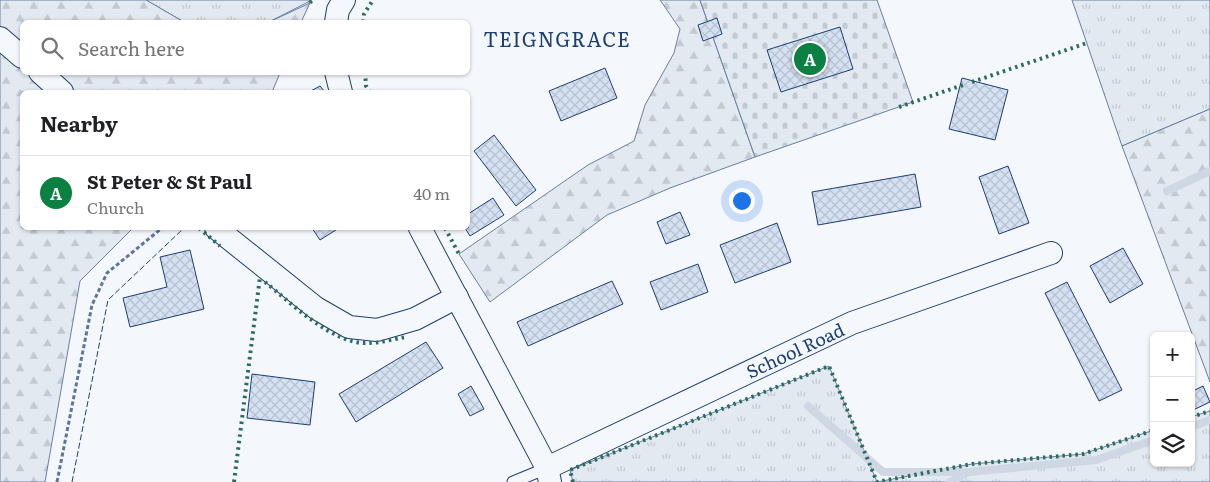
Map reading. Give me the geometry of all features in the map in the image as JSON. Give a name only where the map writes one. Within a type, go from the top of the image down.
[{"type":"street","points":[[336,20],[338,10],[344,0]]},
{"type":"street","points":[[0,38],[20,56]]},
{"type":"street","points":[[43,75],[60,90]]},
{"type":"street","points":[[337,75],[340,90]]},
{"type":"street","points":[[218,230],[316,308],[349,327],[377,330],[415,319],[458,297]]},
{"type":"street","points":[[421,230],[458,297],[548,475]]},
{"type":"street","name":"School Road","points":[[548,475],[852,323],[1051,253]]},
{"type":"lane","points":[[513,482],[548,475]]},
{"type":"path","points":[[57,482],[92,305],[107,273],[160,230]]},
{"type":"green space","points":[[0,0],[146,0],[181,20],[20,20],[20,75],[279,75],[273,90],[20,90],[20,230],[131,230],[80,281],[45,482],[0,482]]},
{"type":"green space","points":[[146,0],[312,0],[273,20],[181,20]]},
{"type":"green space","points":[[660,0],[700,0],[755,157],[670,188],[607,215],[490,302],[459,254],[588,165],[634,141],[645,105],[674,53],[680,29]]},
{"type":"green space","points":[[700,0],[877,0],[913,102],[755,157]]},
{"type":"green space","points":[[1072,0],[1210,0],[1210,109],[1122,146]]},
{"type":"green space","points":[[310,3],[302,20],[273,20]]},
{"type":"green space","points":[[1210,109],[1210,382],[1195,342],[1195,332],[1191,332],[1122,146]]},
{"type":"green space","points":[[829,366],[877,482],[573,482],[570,470]]},
{"type":"green space","points":[[1210,411],[1210,482],[877,482],[972,464],[1083,454],[1150,431],[1150,467],[1195,467],[1195,416]]},
{"type":"building","points":[[717,18],[722,34],[703,41],[698,25]]},
{"type":"building","points":[[840,27],[853,69],[781,92],[767,50]]},
{"type":"building","points":[[605,68],[617,98],[561,121],[549,91]]},
{"type":"building","points":[[962,78],[1008,90],[995,140],[949,129]]},
{"type":"building","points":[[320,86],[323,90],[313,90]]},
{"type":"building","points":[[494,135],[536,190],[516,206],[474,151]]},
{"type":"building","points":[[1008,166],[1029,223],[999,234],[979,177]]},
{"type":"building","points":[[915,174],[921,207],[818,225],[812,192]]},
{"type":"building","points":[[493,198],[504,215],[470,236],[466,230],[470,230],[470,213]]},
{"type":"building","points":[[680,212],[690,235],[666,244],[657,222]]},
{"type":"building","points":[[777,223],[791,262],[735,283],[720,245]]},
{"type":"building","points":[[313,230],[336,230],[320,240]]},
{"type":"building","points":[[1123,248],[1143,284],[1110,303],[1090,266]]},
{"type":"building","points":[[190,250],[204,309],[130,327],[123,298],[167,287],[160,257]]},
{"type":"building","points":[[698,264],[708,292],[661,310],[650,282]]},
{"type":"building","points":[[612,281],[623,304],[528,346],[517,322]]},
{"type":"building","points":[[1067,282],[1122,390],[1099,401],[1045,293]]},
{"type":"building","points":[[426,342],[443,368],[356,422],[339,394]]},
{"type":"building","points":[[252,374],[315,382],[310,425],[247,418]]},
{"type":"building","points":[[471,386],[484,409],[470,416],[458,394]]},
{"type":"building","points":[[1203,386],[1210,402],[1195,409],[1195,390]]},
{"type":"waterway","points":[[1167,191],[1210,171]]},
{"type":"waterway","points":[[808,406],[883,472],[966,472]]},
{"type":"waterway","points":[[1195,426],[1210,420]]},
{"type":"waterway","points":[[950,482],[969,472],[1096,460],[1150,441]]},
{"type":"hedge","points":[[363,20],[364,14],[373,0]]},
{"type":"hedge","points":[[972,82],[1087,43]]},
{"type":"hedge","points":[[365,75],[366,86],[369,90]]},
{"type":"hedge","points":[[899,107],[963,85]]},
{"type":"hedge","points":[[201,230],[220,246]]},
{"type":"hedge","points":[[446,230],[459,254]]},
{"type":"hedge","points":[[234,482],[260,277]]},
{"type":"hedge","points":[[265,282],[299,311],[341,337],[355,342],[368,343],[406,337]]},
{"type":"hedge","points":[[573,482],[570,470],[829,366],[877,482],[972,464],[1083,454],[1150,431]]},
{"type":"hedge","points":[[1195,416],[1210,411]]},
{"type":"fence","points":[[72,482],[108,300],[182,230]]},
{"type":"place","name":"St Peter & St Paul","points":[[810,59]]},
{"type":"district","name":"TEIGNGRACE","points":[[557,38]]}]
